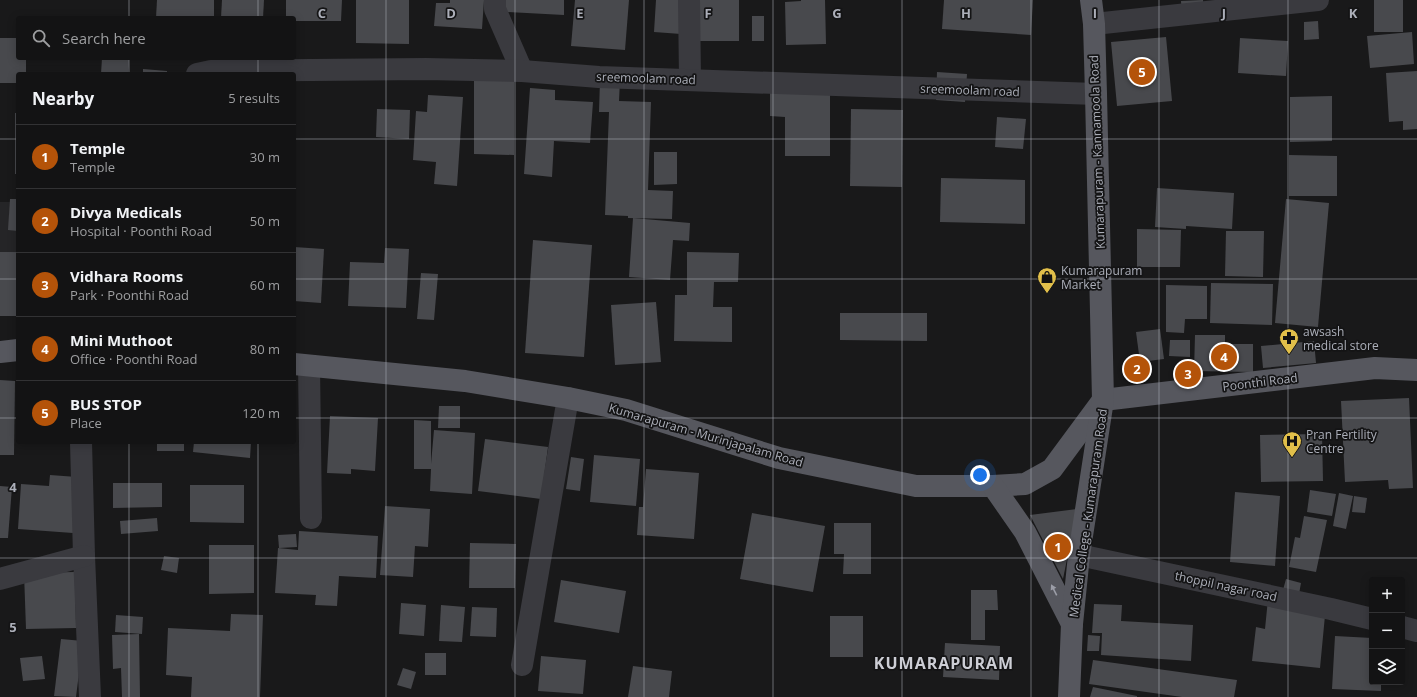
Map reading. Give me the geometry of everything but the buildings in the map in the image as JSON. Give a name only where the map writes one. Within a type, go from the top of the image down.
[{"type":"main road","name":"Kumarapuram - Kannamoola Road","points":[[1091,0],[1094,24],[1103,400]]},
{"type":"main road","points":[[0,352],[16,350]]},
{"type":"main road","name":"Kumarapuram - Murinjapalam Road","points":[[302,365],[465,381],[568,398],[626,410],[779,458],[916,486],[993,486],[1024,484],[1052,469],[1103,400]]},
{"type":"main road","name":"Poonthi Road","points":[[1103,400],[1375,368],[1417,370]]},
{"type":"main road","name":"Medical College - Kumarapuram Road","points":[[1069,697],[1072,624],[1079,555],[1103,400]]},
{"type":"main road","points":[[993,486],[1025,532],[1072,624]]},
{"type":"street","points":[[495,0],[495,9],[522,71]]},
{"type":"street","points":[[689,0],[690,79]]},
{"type":"street","points":[[1094,24],[1318,0]]},
{"type":"street","name":"sreemoolam road","points":[[206,72],[426,68],[522,71],[599,77],[1096,94]]},
{"type":"street","points":[[302,365],[311,518]]},
{"type":"street","points":[[522,665],[568,398]]},
{"type":"street","points":[[81,444],[90,697]]},
{"type":"street","name":"thoppil nagar road","points":[[1079,555],[1324,607],[1369,618]]},
{"type":"street","points":[[0,579],[84,556]]},
{"type":"street","points":[[1405,628],[1417,631]]},
{"type":"shaded area","points":[[0,202],[16,202],[16,315],[0,316]]},
{"type":"place","name":"BUS STOP","points":[[1142,72]]},
{"type":"place","name":"Kumarapuram Market","points":[[1047,294]]},
{"type":"place","name":"awsash medical store","points":[[1289,355]]},
{"type":"place","name":"Mini Muthoot","points":[[1224,357]]},
{"type":"place","name":"Divya Medicals","points":[[1137,369]]},
{"type":"place","name":"Vidhara Rooms","points":[[1188,374]]},
{"type":"place","name":"Pran Fertility Centre","points":[[1292,458]]},
{"type":"place","name":"Temple","points":[[1058,547]]},
{"type":"district","name":"KUMARAPURAM","points":[[944,663]]}]
